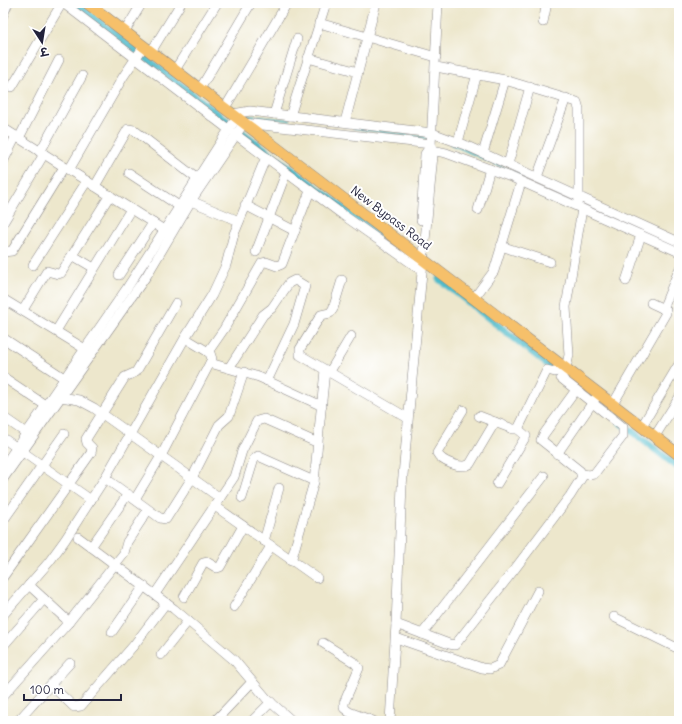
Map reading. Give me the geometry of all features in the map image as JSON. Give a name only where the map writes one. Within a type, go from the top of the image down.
[{"type":"main road","name":"New Bypass Road","points":[[87,3],[125,31],[142,53],[176,70],[200,89],[234,123],[419,259],[475,297],[595,399],[613,404],[654,436],[678,452]]},
{"type":"street","points":[[3,15],[8,3]]},
{"type":"street","points":[[12,87],[62,3],[142,53],[234,123],[266,157],[310,191],[419,259]]},
{"type":"street","points":[[125,31],[142,3]]},
{"type":"street","points":[[3,252],[12,251],[67,168],[123,76],[181,3]]},
{"type":"street","points":[[176,70],[217,3]]},
{"type":"street","points":[[200,89],[251,3]]},
{"type":"street","points":[[3,479],[20,449],[146,274],[191,201],[234,123],[287,3]]},
{"type":"street","points":[[290,116],[326,3]]},
{"type":"street","points":[[345,122],[376,3]]},
{"type":"street","points":[[390,721],[396,638],[406,419],[410,410],[419,259],[432,133],[438,3]]},
{"type":"street","points":[[543,22],[547,3]]},
{"type":"street","points":[[319,23],[436,57]]},
{"type":"street","points":[[274,114],[297,39]]},
{"type":"street","points":[[308,58],[358,72]]},
{"type":"street","points":[[3,162],[59,60]]},
{"type":"street","points":[[436,67],[505,80],[577,102],[579,109],[579,203],[566,308],[566,322],[570,349],[561,370],[561,379],[576,390],[595,399],[623,427],[624,432],[623,436],[594,474],[582,474],[543,443],[542,438],[576,390]]},
{"type":"street","points":[[458,142],[477,74]]},
{"type":"street","points":[[4,220],[42,153],[82,76]]},
{"type":"street","points":[[483,153],[505,80]]},
{"type":"street","points":[[508,164],[530,87]]},
{"type":"street","points":[[537,177],[566,98]]},
{"type":"street","points":[[3,467],[20,449],[26,433],[45,406],[58,395],[64,378],[127,288],[196,178],[234,123],[250,111],[432,133],[458,142],[537,177],[579,203],[641,235],[679,252]]},
{"type":"street","points":[[234,123],[431,146],[679,242]]},
{"type":"street","points":[[3,128],[164,230]]},
{"type":"street","points":[[95,186],[128,129],[134,130],[196,178]]},
{"type":"street","points":[[3,615],[49,562],[91,500],[131,434],[185,338],[212,295],[222,276],[238,222],[266,157]]},
{"type":"street","points":[[478,210],[490,169]]},
{"type":"street","points":[[129,173],[179,206]]},
{"type":"street","points":[[256,252],[286,173]]},
{"type":"street","points":[[33,265],[87,181]]},
{"type":"street","points":[[475,297],[490,278],[521,182]]},
{"type":"street","points":[[208,352],[224,329],[262,264],[266,262],[277,266],[282,264],[310,191]]},
{"type":"street","points":[[23,310],[47,271],[58,274],[60,273],[110,195]]},
{"type":"street","points":[[191,201],[238,222]]},
{"type":"street","points":[[245,205],[295,231]]},
{"type":"street","points":[[56,331],[131,209]]},
{"type":"street","points":[[118,275],[153,223]]},
{"type":"street","points":[[626,282],[641,235]]},
{"type":"street","points":[[501,246],[550,262]]},
{"type":"street","points":[[72,255],[94,268]]},
{"type":"street","points":[[663,309],[679,270]]},
{"type":"street","points":[[229,368],[263,315],[272,308],[289,282],[295,280],[305,286],[298,313],[267,381]]},
{"type":"street","points":[[342,280],[331,312],[321,314],[300,349],[302,357],[406,419]]},
{"type":"street","points":[[4,300],[23,310],[85,349]]},
{"type":"street","points":[[3,577],[91,453],[92,448],[87,443],[86,439],[125,377],[136,372],[152,342],[176,303]]},
{"type":"street","points":[[613,404],[666,313],[663,309],[652,303]]},
{"type":"street","points":[[291,561],[314,481],[327,371],[351,336]]},
{"type":"street","points":[[3,338],[64,378]]},
{"type":"street","points":[[91,547],[131,497],[161,456],[210,363],[212,357],[208,352],[185,338]]},
{"type":"street","points":[[210,363],[244,372],[322,406]]},
{"type":"street","points":[[642,426],[679,364]]},
{"type":"street","points":[[518,429],[547,370],[561,370]]},
{"type":"street","points":[[105,478],[148,510],[160,518],[166,519],[192,478],[219,425],[229,416],[244,372]]},
{"type":"street","points":[[3,377],[45,406]]},
{"type":"street","points":[[58,395],[79,400],[102,413],[220,498]]},
{"type":"street","points":[[654,436],[679,398]]},
{"type":"street","points":[[557,454],[595,399]]},
{"type":"street","points":[[463,410],[437,453],[440,458],[460,466],[470,464],[495,422]]},
{"type":"street","points":[[479,416],[514,429],[518,429],[526,436],[497,484]]},
{"type":"street","points":[[3,417],[26,433]]},
{"type":"street","points":[[155,594],[234,477],[242,451],[257,421],[261,418],[318,443]]},
{"type":"street","points":[[3,521],[64,434]]},
{"type":"street","points":[[3,438],[42,464],[91,500]]},
{"type":"street","points":[[242,498],[254,459],[258,456],[314,481]]},
{"type":"street","points":[[396,624],[455,645],[570,496],[582,477],[582,474]]},
{"type":"street","points":[[422,634],[544,476]]},
{"type":"street","points":[[234,607],[268,544],[279,488]]},
{"type":"street","points":[[215,506],[317,578]]},
{"type":"street","points":[[3,696],[69,622],[124,554],[127,542],[148,510]]},
{"type":"street","points":[[184,597],[203,563],[206,562],[217,568],[220,567],[243,526]]},
{"type":"street","points":[[78,537],[155,594],[234,660],[271,702],[292,721]]},
{"type":"street","points":[[29,585],[69,622]]},
{"type":"street","points":[[112,632],[144,586]]},
{"type":"street","points":[[396,638],[482,668],[495,668],[499,665],[538,591]]},
{"type":"street","points":[[3,646],[44,599]]},
{"type":"street","points":[[51,685],[74,707],[81,706],[134,645],[166,603]]},
{"type":"street","points":[[614,617],[679,649]]},
{"type":"street","points":[[161,655],[188,621]]},
{"type":"street","points":[[323,643],[355,663],[359,668],[344,703],[344,708],[349,712],[373,721]]},
{"type":"street","points":[[18,721],[70,663]]},
{"type":"street","points":[[215,721],[252,682]]},
{"type":"street","points":[[252,721],[271,702]]},
{"type":"waterway","points":[[75,3],[236,128],[403,252]]},
{"type":"waterway","points":[[247,116],[290,120]]},
{"type":"waterway","points":[[354,128],[428,138]]},
{"type":"waterway","points":[[451,144],[558,192]]},
{"type":"waterway","points":[[439,279],[556,371]]},
{"type":"waterway","points":[[621,423],[679,468]]}]
